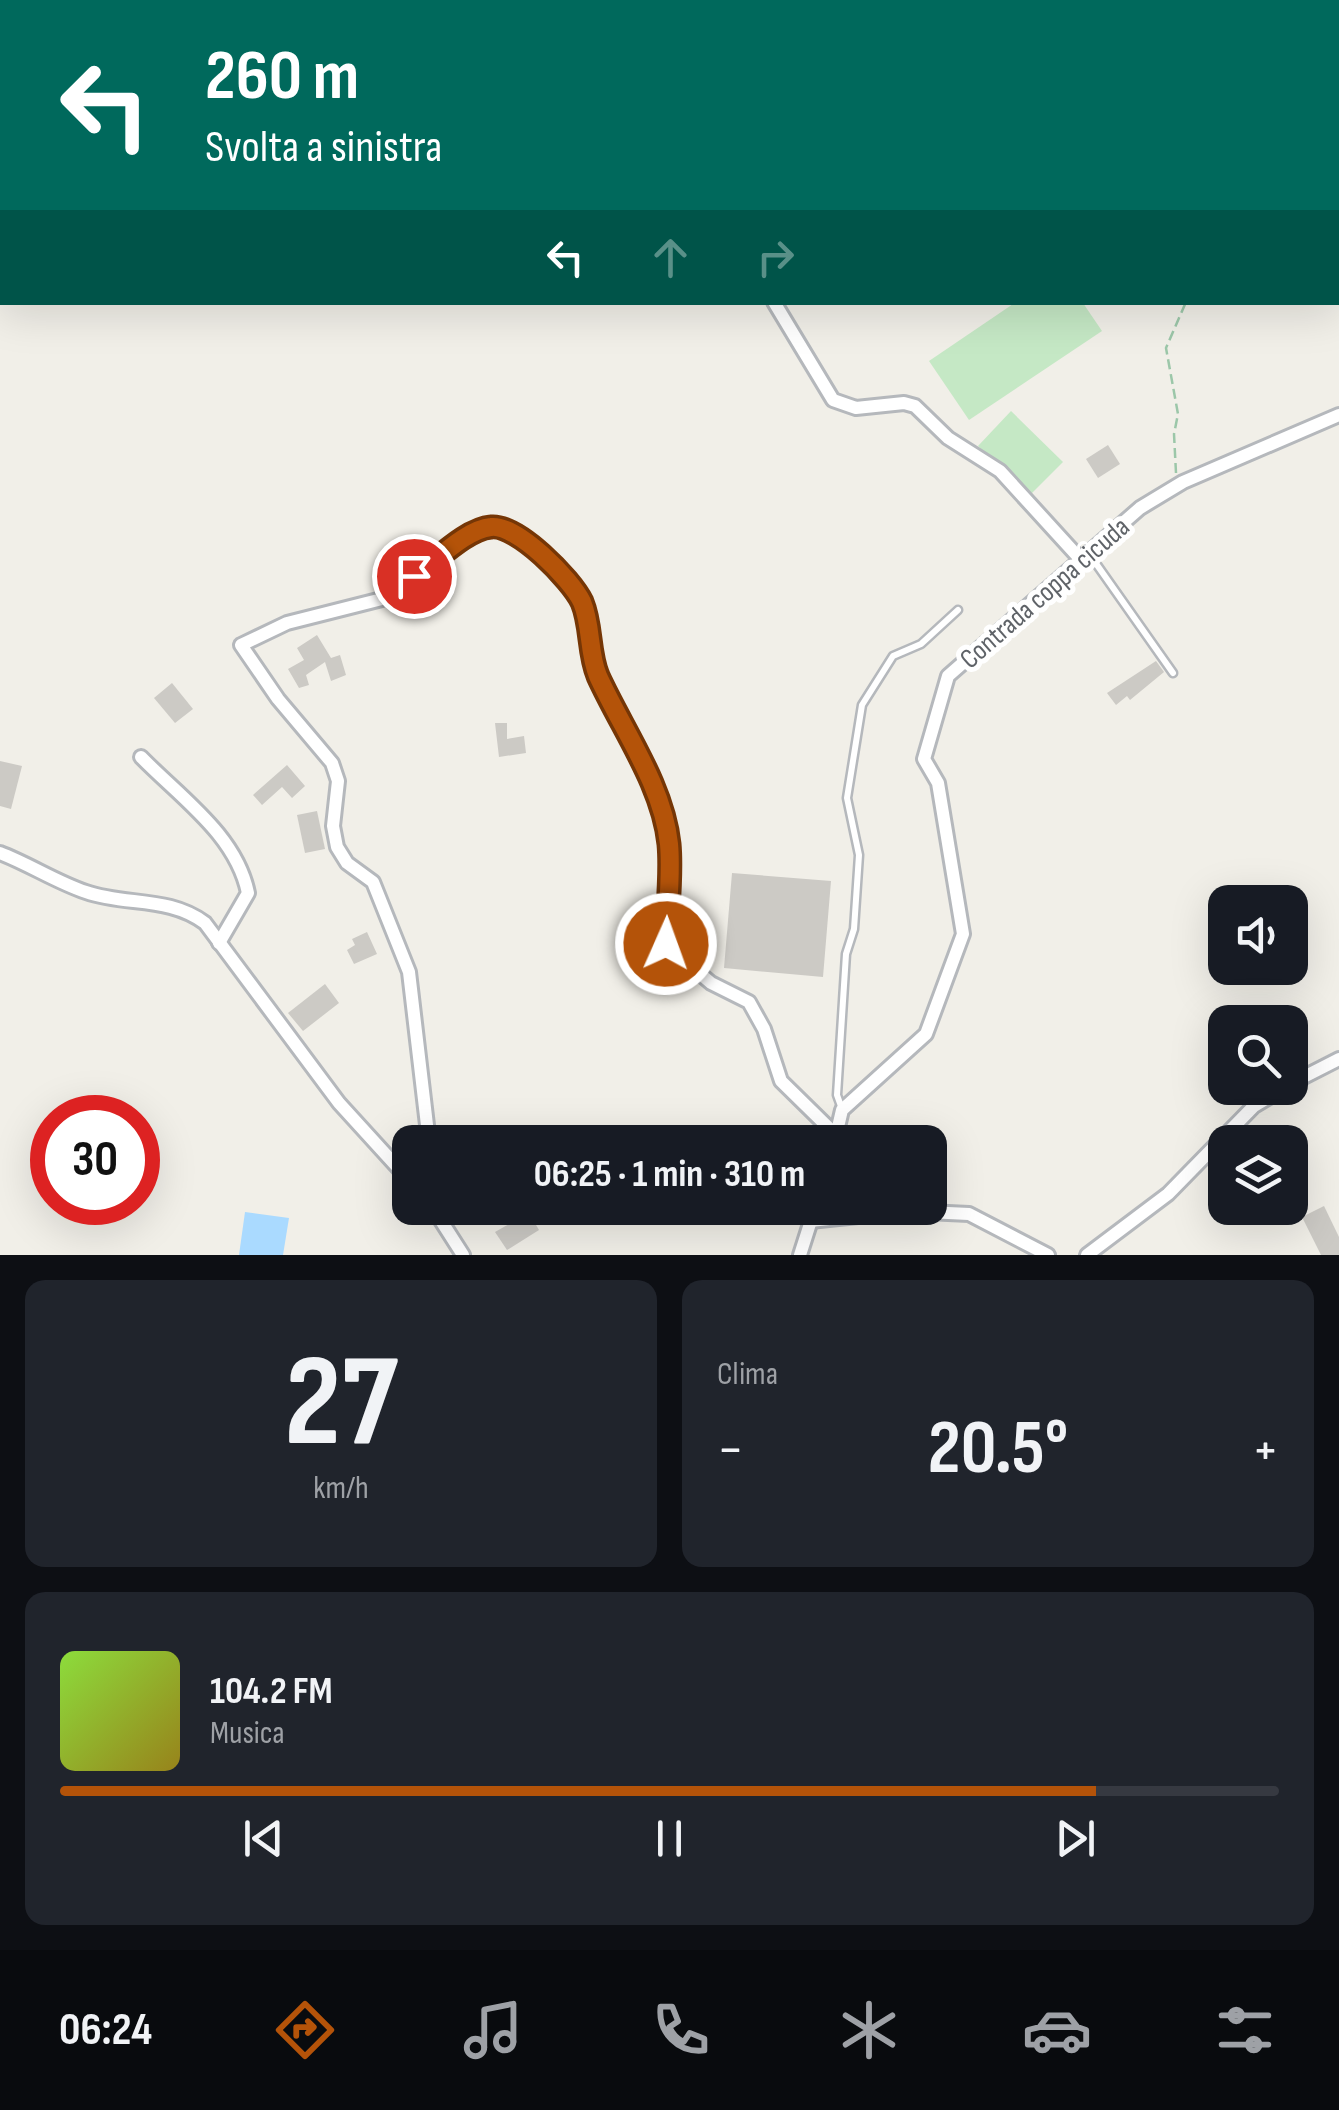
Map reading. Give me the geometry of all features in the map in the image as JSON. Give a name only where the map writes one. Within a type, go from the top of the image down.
[{"type":"street","points":[[776,305],[833,400],[856,408],[904,402],[914,406],[948,438],[1000,472],[1085,559]]},
{"type":"street","name":"Contrada coppa cicuda","points":[[842,1110],[926,1034],[963,934],[938,783],[924,760],[948,676],[1140,508],[1183,482],[1339,415]]},
{"type":"street","points":[[427,1125],[409,972],[372,882],[347,863],[337,846],[333,826],[338,781],[332,763],[278,700],[240,644],[287,623],[382,598],[478,531],[493,526],[519,533],[581,601],[594,663],[665,827],[669,844],[666,944],[711,983],[748,1002],[764,1029],[781,1081],[822,1125]]},
{"type":"street","points":[[141,757],[231,846],[242,865],[248,893],[219,943]]},
{"type":"street","points":[[0,854],[84,892],[135,898],[192,913],[339,1103],[392,1161]]},
{"type":"street","points":[[1308,1075],[1339,1059]]},
{"type":"street","points":[[1087,1255],[1168,1194],[1256,1105]]},
{"type":"street","points":[[838,1125],[842,1110]]},
{"type":"street","points":[[947,1213],[970,1214],[1048,1255]]},
{"type":"street","points":[[443,1225],[463,1255]]},
{"type":"street","points":[[800,1255],[809,1225]]},
{"type":"lane","points":[[1085,559],[1097,565],[1172,673]]},
{"type":"lane","points":[[842,1110],[836,1094],[846,954],[854,930],[859,855],[847,798],[862,705],[893,656],[921,644],[958,610]]},
{"type":"path","points":[[1183,482],[1174,460],[1178,414],[1166,348],[1185,305]]},
{"type":"green space","points":[[1012,305],[1084,305],[1102,331],[969,420],[929,361]]},
{"type":"green space","points":[[1011,411],[1063,462],[1030,495],[978,446]]},
{"type":"water","points":[[245,1212],[289,1218],[283,1255],[239,1255]]},
{"type":"building","points":[[1108,445],[1120,464],[1098,478],[1086,459]]},
{"type":"building","points":[[317,635],[331,658],[340,655],[346,675],[331,681],[325,662],[306,675],[309,685],[299,688],[288,669],[304,660],[297,648]]},
{"type":"building","points":[[1156,661],[1164,672],[1130,700],[1127,696],[1116,705],[1107,693]]},
{"type":"building","points":[[172,683],[193,709],[175,723],[154,698]]},
{"type":"building","points":[[495,723],[507,723],[507,739],[524,736],[526,753],[499,757]]},
{"type":"building","points":[[0,761],[22,766],[11,809],[0,806]]},
{"type":"building","points":[[287,765],[305,786],[292,798],[282,787],[262,805],[253,795]]},
{"type":"building","points":[[317,811],[325,849],[305,853],[297,815]]},
{"type":"building","points":[[732,873],[831,881],[823,977],[724,968]]},
{"type":"building","points":[[367,932],[377,954],[354,964],[347,950],[355,945],[352,939]]},
{"type":"building","points":[[325,984],[339,1003],[303,1031],[288,1013]]},
{"type":"building","points":[[1324,1206],[1339,1237],[1339,1255],[1321,1255],[1306,1225],[1308,1214]]},
{"type":"building","points":[[508,1225],[536,1225],[539,1230],[507,1250],[495,1232]]},
{"type":"route","points":[[414,576],[478,531],[493,526],[519,533],[574,590],[587,620],[589,651],[598,675],[661,810],[669,844],[666,944]]}]
